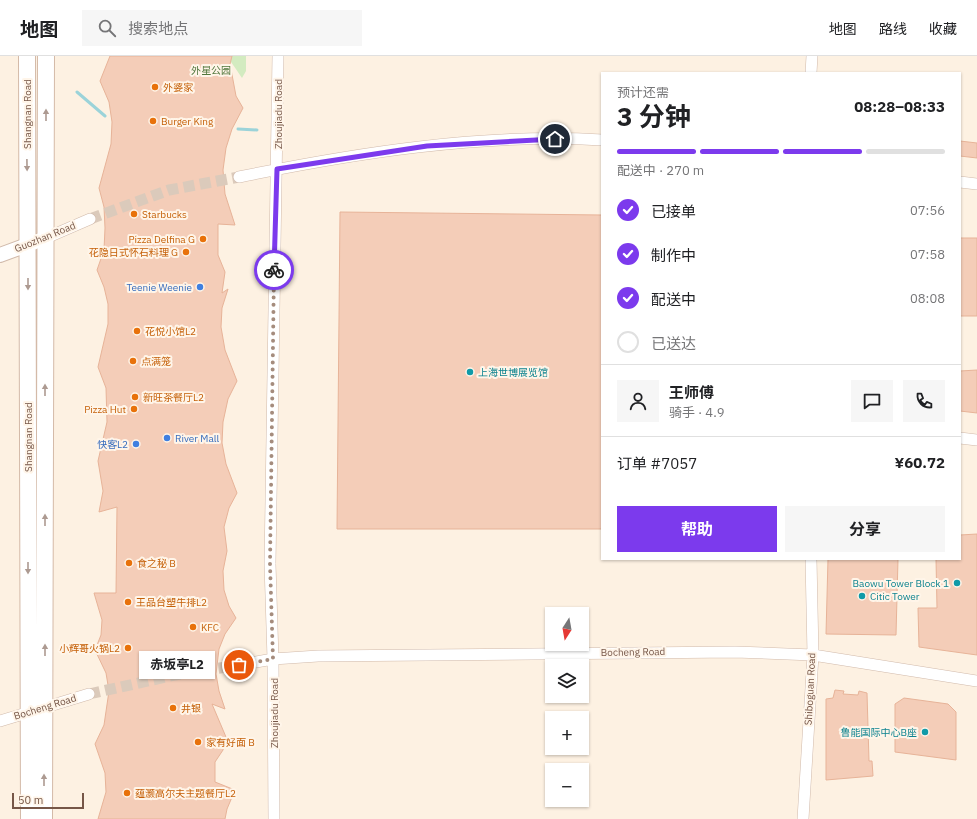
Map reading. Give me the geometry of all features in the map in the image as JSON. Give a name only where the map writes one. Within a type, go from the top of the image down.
[{"type":"main road","name":"Shangnan Road","points":[[27,56],[29,819]]},
{"type":"main road","name":"Shangnan Road","points":[[44,819],[46,56]]},
{"type":"street","name":"Zhoujiadu Road","points":[[274,819],[273,659],[270,564],[278,56]]},
{"type":"street","points":[[811,72],[812,56]]},
{"type":"street","points":[[239,177],[277,169],[427,146],[544,138],[601,140]]},
{"type":"street","points":[[961,182],[977,184]]},
{"type":"street","name":"Guozhan Road","points":[[0,255],[46,238],[90,219]]},
{"type":"street","points":[[961,438],[977,440]]},
{"type":"street","name":"Shiboguan Road","points":[[803,819],[813,655],[811,560]]},
{"type":"street","name":"Bocheng Road","points":[[239,665],[273,659],[318,656],[735,652],[813,655],[977,681]]},
{"type":"street","name":"Bocheng Road","points":[[0,721],[89,694]]},
{"type":"green space","name":"外星公园","points":[[227,56],[246,56],[246,71],[242,78]]},
{"type":"building","name":"River Mall","points":[[110,56],[232,56],[230,64],[236,96],[243,108],[232,129],[226,148],[223,170],[225,194],[235,225],[218,224],[218,255],[225,272],[222,293],[228,289],[222,308],[221,327],[225,350],[237,381],[228,399],[223,422],[222,443],[226,464],[237,493],[229,508],[224,527],[227,551],[223,571],[224,590],[229,606],[236,618],[225,634],[219,649],[216,674],[219,691],[225,709],[212,704],[226,737],[223,750],[215,762],[215,782],[235,790],[227,809],[225,819],[98,819],[106,792],[105,773],[95,744],[104,725],[109,691],[106,673],[95,650],[101,635],[102,620],[94,593],[116,593],[117,507],[99,512],[103,491],[98,461],[107,422],[106,388],[98,367],[108,324],[108,304],[104,287],[97,270],[104,250],[105,228],[104,207],[99,188],[111,144],[112,122],[109,102],[100,81]]},
{"type":"building","points":[[961,141],[977,143],[977,158],[961,156]]},
{"type":"building","name":"上海世博展览馆","points":[[340,212],[601,215],[601,529],[337,529]]},
{"type":"building","points":[[961,238],[977,238],[977,316],[961,316]]},
{"type":"building","points":[[977,370],[977,413],[961,411],[961,371]]},
{"type":"building","name":"Baowu Tower Block 1","points":[[977,534],[977,655],[919,647],[918,608],[937,608],[936,560],[961,560],[961,535]]},
{"type":"building","name":"Citic Tower","points":[[828,560],[898,560],[896,635],[826,634]]},
{"type":"building","points":[[835,690],[844,691],[843,694],[858,695],[859,691],[867,693],[869,761],[872,761],[873,776],[826,780],[826,699],[833,698]]},
{"type":"building","name":"鲁能国际中心B座","points":[[904,698],[948,704],[956,712],[956,760],[895,752],[895,704]]},
{"type":"waterway","points":[[77,92],[105,116]]},
{"type":"waterway","points":[[238,129],[257,130]]},
{"type":"tunnel","points":[[90,219],[169,190],[239,177]]},
{"type":"tunnel","points":[[89,694],[175,675],[239,665]]},
{"type":"way so far","points":[[239,665],[273,659],[270,564],[274,270]]},
{"type":"place","name":"外婆家","points":[[155,87]]},
{"type":"place","name":"Burger King","points":[[153,121]]},
{"type":"place","name":"Starbucks","points":[[134,214]]},
{"type":"place","name":"Pizza Delfina G","points":[[203,239]]},
{"type":"place","name":"花隐日式怀石料理 G","points":[[186,252]]},
{"type":"place","name":"Teenie Weenie","points":[[200,287]]},
{"type":"place","name":"花悦小馆L2","points":[[137,331]]},
{"type":"place","name":"点满笼","points":[[133,361]]},
{"type":"place","name":"上海世博展览馆","points":[[470,372]]},
{"type":"place","name":"新旺茶餐厅L2","points":[[135,397]]},
{"type":"place","name":"Pizza Hut","points":[[134,409]]},
{"type":"place","name":"River Mall","points":[[167,438]]},
{"type":"place","name":"快客L2","points":[[136,444]]},
{"type":"place","name":"食之秘 B","points":[[129,563]]},
{"type":"place","name":"Baowu Tower Block 1","points":[[957,583]]},
{"type":"place","name":"Citic Tower","points":[[862,596]]},
{"type":"place","name":"王品台塑牛排L2","points":[[128,602]]},
{"type":"place","name":"KFC","points":[[193,627]]},
{"type":"place","name":"小辉哥火锅L2","points":[[128,648]]},
{"type":"place","name":"赤坂亭L2","points":[[239,665]]},
{"type":"place","name":"井银","points":[[173,708]]},
{"type":"place","name":"鲁能国际中心B座","points":[[925,732]]},
{"type":"place","name":"家有好面 B","points":[[198,742]]},
{"type":"place","name":"蕴灏高尔夫主题餐厅L2","points":[[127,793]]},
{"type":"route","points":[[274,270],[277,169],[427,146],[544,138],[555,139]]}]
